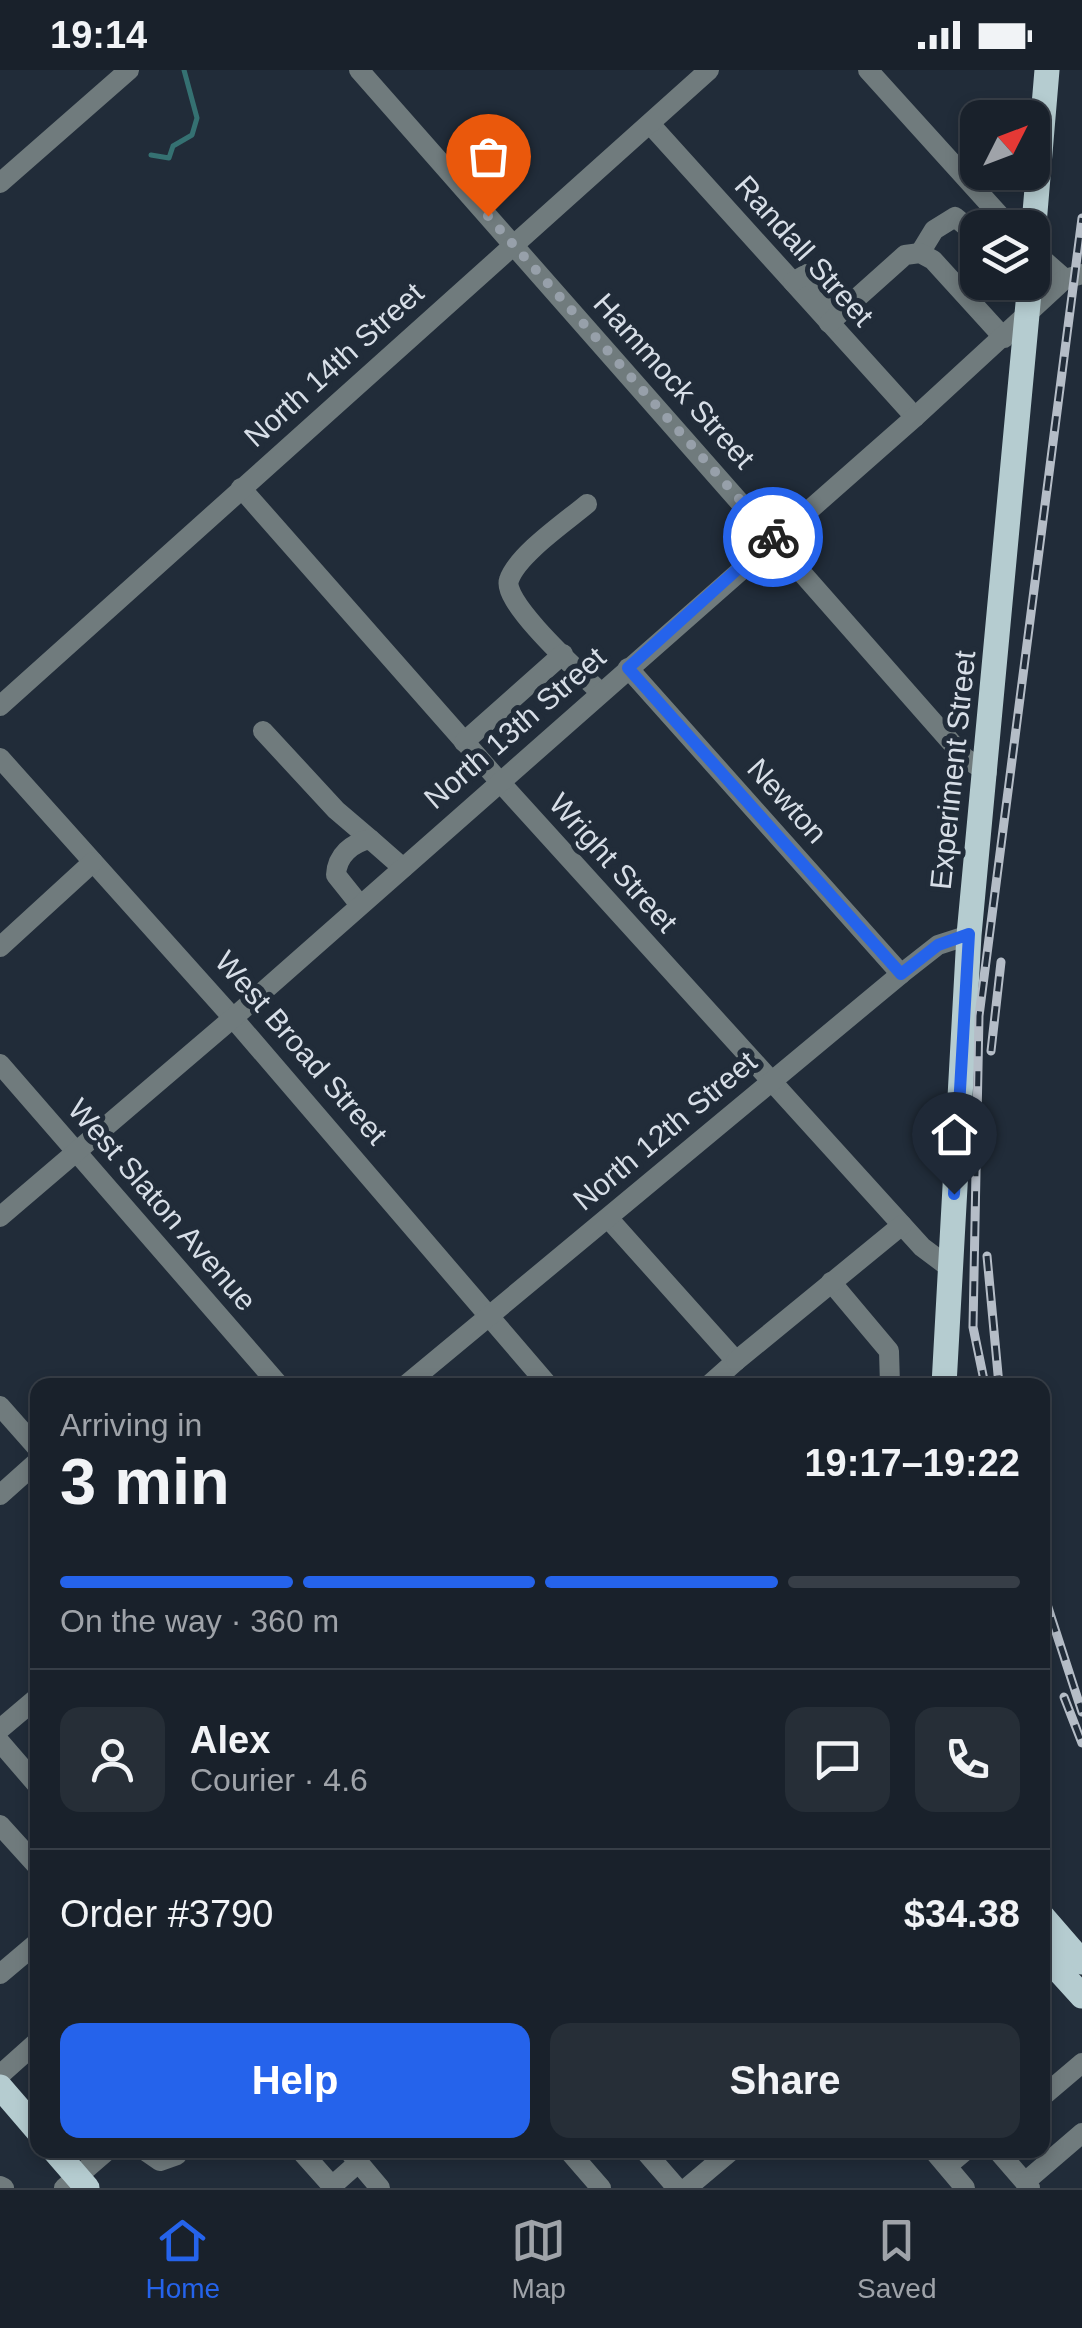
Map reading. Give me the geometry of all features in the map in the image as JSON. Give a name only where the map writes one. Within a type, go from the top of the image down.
[{"type":"main road","points":[[1035,210],[1046,70]]},
{"type":"main road","name":"Experiment Street","points":[[944,1378],[969,934],[1027,300]]},
{"type":"main road","points":[[1050,1925],[1082,1962]]},
{"type":"main road","points":[[1050,1961],[1082,1996]]},
{"type":"main road","points":[[0,2087],[30,2121]]},
{"type":"main road","points":[[59,2158],[76,2184]]},
{"type":"street","points":[[0,184],[130,70]]},
{"type":"street","name":"Hammock Street","points":[[359,70],[965,758],[986,772]]},
{"type":"street","name":"North 14th Street","points":[[0,706],[708,70]]},
{"type":"street","points":[[868,70],[994,210]]},
{"type":"street","name":"Randall Street","points":[[650,124],[793,282],[837,317],[915,417]]},
{"type":"street","points":[[920,253],[934,230],[979,194]]},
{"type":"street","points":[[955,217],[960,221]]},
{"type":"street","points":[[837,317],[905,254],[920,253],[932,260],[1004,338]]},
{"type":"street","name":"North 13th Street","points":[[0,1217],[233,1018],[1073,276],[1050,261]]},
{"type":"street","name":"Wright Street","points":[[242,488],[464,742],[770,1081],[902,1225],[950,1268]]},
{"type":"street","points":[[587,504],[534,549],[509,580],[509,591],[518,607],[601,693]]},
{"type":"street","points":[[464,742],[562,654]]},
{"type":"street","name":"Newton","points":[[628,668],[901,974]]},
{"type":"street","points":[[263,731],[336,810],[403,868]]},
{"type":"street","name":"West Broad Street","points":[[0,758],[233,1018],[542,1378]]},
{"type":"street","points":[[360,906],[342,886],[337,864],[357,842],[370,838]]},
{"type":"street","points":[[0,947],[93,862]]},
{"type":"street","name":"North 12th Street","points":[[415,1378],[901,974],[938,945],[969,934]]},
{"type":"street","name":"West Slaton Avenue","points":[[0,1064],[273,1378]]},
{"type":"street","points":[[608,1218],[736,1360]]},
{"type":"street","points":[[716,1378],[902,1225]]},
{"type":"street","points":[[831,1282],[889,1351],[890,1378]]},
{"type":"street","points":[[0,1406],[30,1441]]},
{"type":"street","points":[[0,1496],[30,1469]]},
{"type":"street","points":[[0,1729],[30,1704]]},
{"type":"street","points":[[0,1742],[30,1777]]},
{"type":"street","points":[[0,1824],[30,1858]]},
{"type":"street","points":[[0,1974],[30,1949]]},
{"type":"street","points":[[0,2075],[30,2048]]},
{"type":"street","points":[[1050,2089],[1082,2063]]},
{"type":"street","points":[[1004,2158],[1027,2185],[1082,2133]]},
{"type":"street","points":[[76,2184],[100,2158]]},
{"type":"street","points":[[307,2158],[331,2187],[352,2158]]},
{"type":"street","points":[[355,2158],[380,2188]]},
{"type":"street","points":[[575,2158],[601,2188]]},
{"type":"street","points":[[651,2158],[677,2188]]},
{"type":"street","points":[[687,2188],[723,2158]]},
{"type":"street","points":[[940,2158],[966,2188]]},
{"type":"waterway","points":[[151,155],[169,158],[173,146],[192,135],[197,118],[184,70]]},
{"type":"railway","points":[[984,1378],[973,1327],[979,1016],[1082,218]]},
{"type":"railway","points":[[991,1051],[1001,962]]},
{"type":"railway","points":[[987,1256],[998,1378]]},
{"type":"railway","points":[[1050,1614],[1082,1712]]},
{"type":"railway","points":[[1064,1697],[1082,1743]]},
{"type":"way so far","points":[[488,216],[773,537]]},
{"type":"route","points":[[773,537],[775,540],[628,668],[901,974],[938,945],[969,934],[954,1194]]}]
